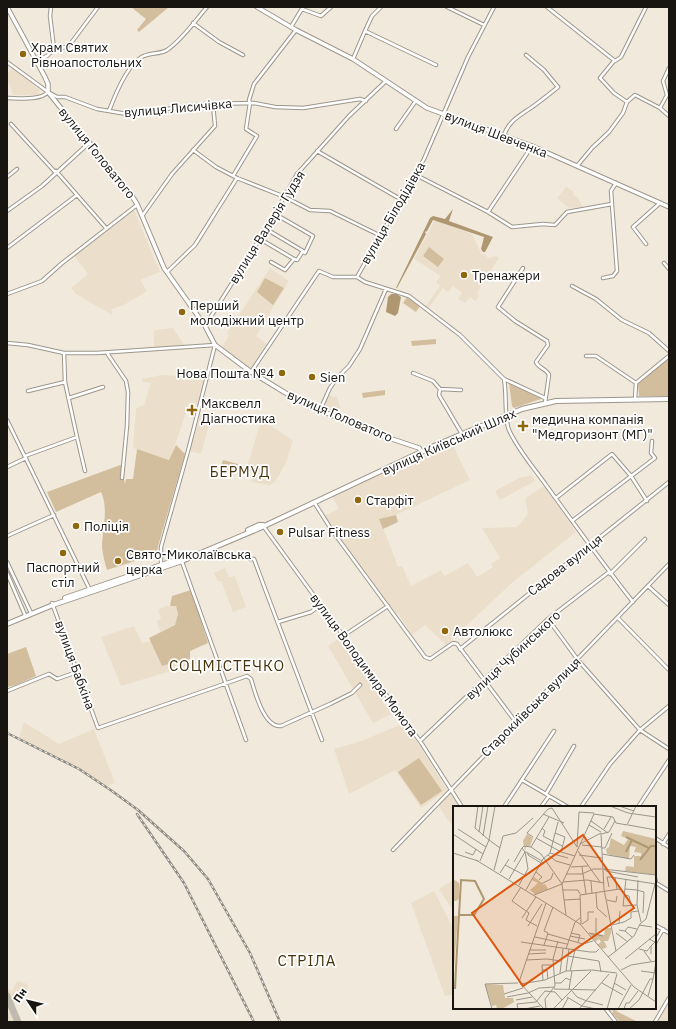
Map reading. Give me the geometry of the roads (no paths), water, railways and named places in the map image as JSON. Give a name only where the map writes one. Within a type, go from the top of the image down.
[{"type":"highway","name":"вулиця Київський Шлях","points":[[7,622],[30,612],[161,565],[182,560],[259,525],[263,525],[422,452],[545,400],[669,399]]},
{"type":"main road","name":"вулиця Головатого","points":[[7,7],[48,84],[48,92],[90,142],[137,204],[166,272],[205,326],[215,345],[250,372],[301,402],[419,448],[422,452]]},
{"type":"main road","name":"вулиця Шевченка","points":[[257,7],[296,30],[353,59],[415,102],[444,115],[532,146],[669,207]]},
{"type":"street","points":[[51,7],[50,16],[54,49]]},
{"type":"street","points":[[36,61],[47,56],[54,49],[66,47],[71,43],[98,7]]},
{"type":"street","points":[[109,110],[126,76],[140,58],[166,50],[207,7]]},
{"type":"street","points":[[291,27],[303,8],[322,15],[331,7]]},
{"type":"street","points":[[353,59],[372,16],[381,7]]},
{"type":"street","points":[[447,7],[484,25]]},
{"type":"street","name":"вулиця Білодідівка","points":[[494,7],[443,112],[444,115],[416,175],[357,277],[365,282],[409,296],[437,316],[474,348],[504,379],[545,400]]},
{"type":"street","points":[[546,7],[614,61]]},
{"type":"street","points":[[627,102],[614,93],[600,78],[614,61],[621,57],[646,7]]},
{"type":"street","points":[[193,23],[219,42],[243,55]]},
{"type":"street","points":[[233,176],[257,136],[246,129],[250,103],[249,100],[254,84],[296,30]]},
{"type":"street","points":[[365,31],[436,65]]},
{"type":"street","points":[[504,136],[508,126],[517,117],[558,87],[547,72],[527,56]]},
{"type":"street","name":"вулиця Головатого","points":[[7,62],[48,92]]},
{"type":"street","points":[[660,108],[668,95],[663,80],[669,68]]},
{"type":"street","name":"вулиця Валерія Гудзя","points":[[205,326],[260,239],[297,174],[349,116],[386,81]]},
{"type":"street","points":[[7,98],[39,97],[48,92]]},
{"type":"street","name":"вулиця Лисичівка","points":[[48,92],[58,97],[66,97],[98,109],[127,114],[213,104],[250,103],[275,107],[303,108],[360,99],[366,101]]},
{"type":"street","points":[[577,167],[592,148],[609,132],[623,113],[627,102],[635,95],[660,108],[669,116]]},
{"type":"street","points":[[396,129],[415,102]]},
{"type":"street","points":[[142,216],[172,174],[215,126],[213,104]]},
{"type":"street","points":[[12,124],[77,194],[106,228]]},
{"type":"street","points":[[7,211],[42,186],[55,172],[90,142]]},
{"type":"street","points":[[488,212],[532,146]]},
{"type":"street","points":[[193,150],[216,167],[233,176],[285,197],[310,210],[330,211],[381,236]]},
{"type":"street","points":[[317,151],[402,200]]},
{"type":"street","points":[[7,177],[17,169]]},
{"type":"street","points":[[416,175],[488,212],[512,227],[555,224],[567,212],[612,204]]},
{"type":"street","points":[[166,272],[195,245],[238,178]]},
{"type":"street","points":[[603,278],[613,276],[618,271],[611,191],[616,184]]},
{"type":"street","points":[[7,248],[77,194]]},
{"type":"street","points":[[646,244],[633,227],[660,203]]},
{"type":"street","points":[[7,294],[42,281],[60,264],[137,204]]},
{"type":"street","points":[[260,239],[297,260],[303,251],[304,252],[309,246],[313,236],[275,214]]},
{"type":"street","points":[[266,229],[303,251]]},
{"type":"street","points":[[271,262],[285,270],[294,258]]},
{"type":"street","points":[[664,263],[669,269]]},
{"type":"street","points":[[523,268],[498,307],[515,321],[547,341],[548,345],[536,362],[538,366],[548,373],[545,400]]},
{"type":"street","points":[[250,372],[319,271],[333,277],[357,277]]},
{"type":"street","points":[[572,286],[596,299],[622,320],[649,333],[669,351]]},
{"type":"street","points":[[320,410],[330,388],[337,378],[350,366],[360,349],[386,289]]},
{"type":"street","points":[[7,343],[28,345],[64,353],[107,353],[215,345],[188,451],[161,547],[161,565]]},
{"type":"street","points":[[64,353],[65,382],[85,471]]},
{"type":"street","points":[[107,353],[126,381],[128,392],[128,426],[122,478]]},
{"type":"street","points":[[586,356],[596,356],[636,383]]},
{"type":"street","points":[[635,399],[636,383],[669,356]]},
{"type":"street","points":[[413,373],[433,381],[440,389],[440,395],[462,435]]},
{"type":"street","points":[[504,379],[507,390],[507,415],[509,429],[572,521],[633,602]]},
{"type":"street","points":[[28,391],[65,382]]},
{"type":"street","points":[[68,398],[103,387]]},
{"type":"street","points":[[440,389],[461,390]]},
{"type":"street","points":[[7,420],[90,591]]},
{"type":"street","points":[[7,467],[26,457],[78,437]]},
{"type":"street","points":[[572,521],[655,458],[651,454],[652,441]]},
{"type":"street","points":[[556,498],[612,454],[614,454],[631,476],[647,501]]},
{"type":"street","name":"Садова вулиця","points":[[460,648],[669,482]]},
{"type":"street","points":[[314,501],[319,511],[425,657],[430,659],[453,643],[457,644],[516,721]]},
{"type":"street","points":[[7,536],[54,515]]},
{"type":"street","name":"вулиця Володимира Момота","points":[[263,525],[420,742],[461,806]]},
{"type":"street","name":"вулиця Чубинського","points":[[420,742],[548,619],[610,573],[645,539]]},
{"type":"street","points":[[250,559],[254,558],[257,562],[292,664],[313,712],[322,740]]},
{"type":"street","points":[[182,560],[246,740]]},
{"type":"street","points":[[7,562],[30,612]]},
{"type":"street","name":"Старокиївська вулиця","points":[[393,850],[450,789],[578,660],[669,564]]},
{"type":"street","points":[[7,573],[25,614]]},
{"type":"street","points":[[648,586],[669,605]]},
{"type":"street","name":"вулиця Бабкіна","points":[[52,604],[98,728],[226,682]]},
{"type":"street","points":[[278,622],[311,612],[320,605]]},
{"type":"street","points":[[342,636],[388,606]]},
{"type":"street","points":[[618,618],[669,670]]},
{"type":"street","points":[[548,619],[578,660],[640,730],[669,749]]},
{"type":"street","points":[[7,691],[49,674],[57,679],[77,672]]},
{"type":"street","points":[[226,682],[244,676],[250,677],[265,714],[273,725],[281,726],[352,693],[360,685]]},
{"type":"street","points":[[582,806],[610,764],[640,730],[669,706]]},
{"type":"street","points":[[505,806],[554,731]]},
{"type":"street","points":[[542,806],[574,746]]},
{"type":"street","points":[[639,806],[669,760]]},
{"type":"street","points":[[522,780],[566,806]]},
{"type":"street","points":[[663,844],[669,834]]},
{"type":"street","points":[[656,839],[669,847]]},
{"type":"street","points":[[656,883],[669,891]]},
{"type":"street","points":[[656,926],[669,933]]},
{"type":"street","points":[[656,941],[662,929]]},
{"type":"street","points":[[655,1022],[669,998]]},
{"type":"street","points":[[606,1009],[616,1022]]},
{"type":"railway","points":[[7,733],[79,769],[138,810],[184,851],[208,879],[250,953],[280,1022]]},
{"type":"railway","points":[[137,814],[184,883],[254,1022]]},
{"type":"place","name":"Храм Святих Рівноапостольних","points":[[23,54]]},
{"type":"place","name":"Тренажери","points":[[464,275]]},
{"type":"place","name":"Перший молодіжний центр","points":[[182,312]]},
{"type":"place","name":"Нова Пошта №4","points":[[282,373]]},
{"type":"place","name":"Sien","points":[[312,377]]},
{"type":"place","name":"Максвелл Діагностика","points":[[192,410]]},
{"type":"place","name":"медична компанія \"Медгоризонт (МГ)\"","points":[[523,426]]},
{"type":"place","name":"Старфіт","points":[[358,500]]},
{"type":"place","name":"Поліція","points":[[76,526]]},
{"type":"place","name":"Pulsar Fitness","points":[[280,532]]},
{"type":"place","name":"Паспортний стіл","points":[[63,553]]},
{"type":"place","name":"Свято-Миколаївська церка","points":[[118,561]]},
{"type":"place","name":"Автолюкс","points":[[445,631]]},
{"type":"district","name":"БЕРМУД","points":[[240,472]]},
{"type":"district","name":"СОЦМІСТЕЧКО","points":[[227,665]]},
{"type":"district","name":"СТРІЛА","points":[[307,960]]}]
